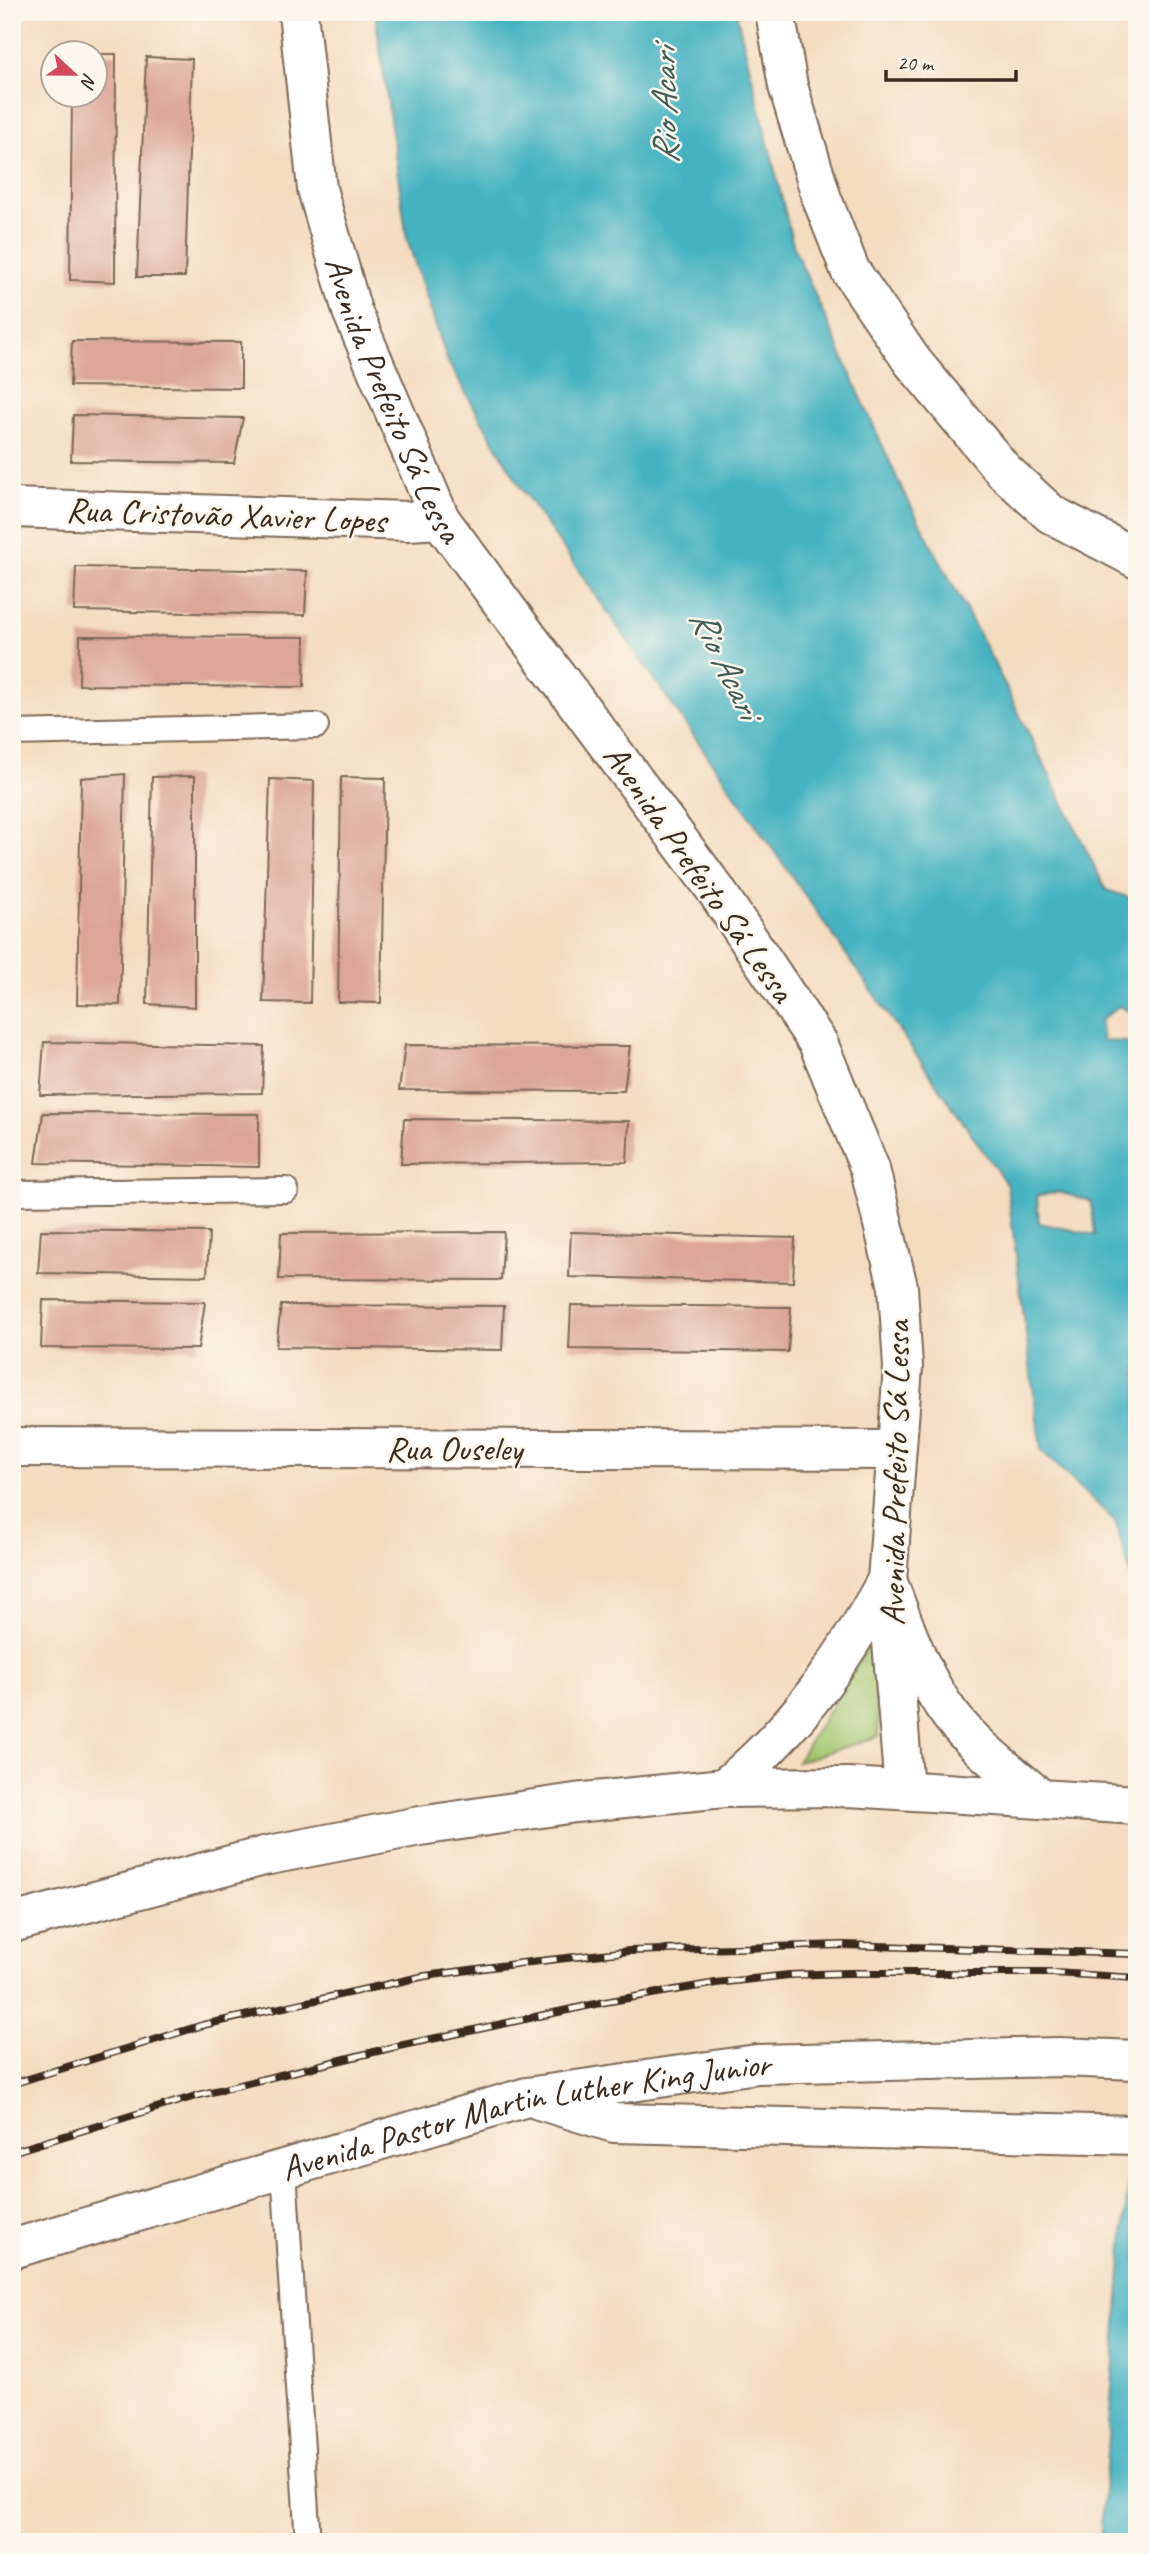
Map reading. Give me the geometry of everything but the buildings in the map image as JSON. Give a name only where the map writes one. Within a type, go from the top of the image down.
[{"type":"street","name":"Avenida Prefeito Sá Lessa","points":[[298,12],[317,189],[352,311],[440,519],[715,888],[818,1043],[870,1169],[898,1287],[903,1367],[887,1580],[904,1790]]},
{"type":"street","points":[[775,12],[788,86],[822,199],[850,270],[912,361],[1004,471],[1051,514],[1137,559]]},
{"type":"street","name":"Rua Cristovão Xavier Lopes","points":[[12,508],[408,521],[440,519]]},
{"type":"street","name":"Rua Ouseley","points":[[12,1447],[895,1450]]},
{"type":"street","points":[[724,1788],[762,1757],[808,1705],[866,1618],[887,1580]]},
{"type":"street","points":[[887,1580],[933,1687],[951,1715],[981,1747],[1041,1799]]},
{"type":"street","points":[[12,1923],[264,1856],[407,1828],[575,1803],[724,1788],[904,1790],[1137,1805]]},
{"type":"street","name":"Avenida Pastor Martin Luther King Junior","points":[[12,2249],[527,2096],[757,2064],[1059,2057],[1137,2060]]},
{"type":"street","points":[[527,2096],[614,2123],[1137,2135]]},
{"type":"lane","points":[[12,733],[316,726]]},
{"type":"lane","points":[[12,1193],[286,1190]]},
{"type":"lane","points":[[284,2170],[308,2542]]},
{"type":"green space","points":[[873,1639],[879,1736],[797,1762]]},
{"type":"water","name":"Rio Acari","points":[[375,12],[736,12],[794,248],[901,487],[994,663],[1106,890],[1137,900],[1137,1016],[1119,1006],[1100,1021],[1103,1041],[1127,1042],[1137,1048],[1137,1597],[1115,1521],[1041,1450],[1007,1185],[521,488],[448,362],[407,239]],"holes":[[[1058,1192],[1091,1201],[1095,1235],[1039,1223],[1037,1196]]]},
{"type":"water","points":[[1137,2065],[1137,2542],[1100,2542]]},
{"type":"railway","points":[[12,2084],[203,2025],[425,1976],[522,1963],[629,1951],[843,1945],[1137,1954]]},
{"type":"railway","points":[[12,2152],[199,2095],[394,2047],[605,2002],[716,1983],[789,1975],[848,1973],[1054,1973],[1137,1978]]}]
